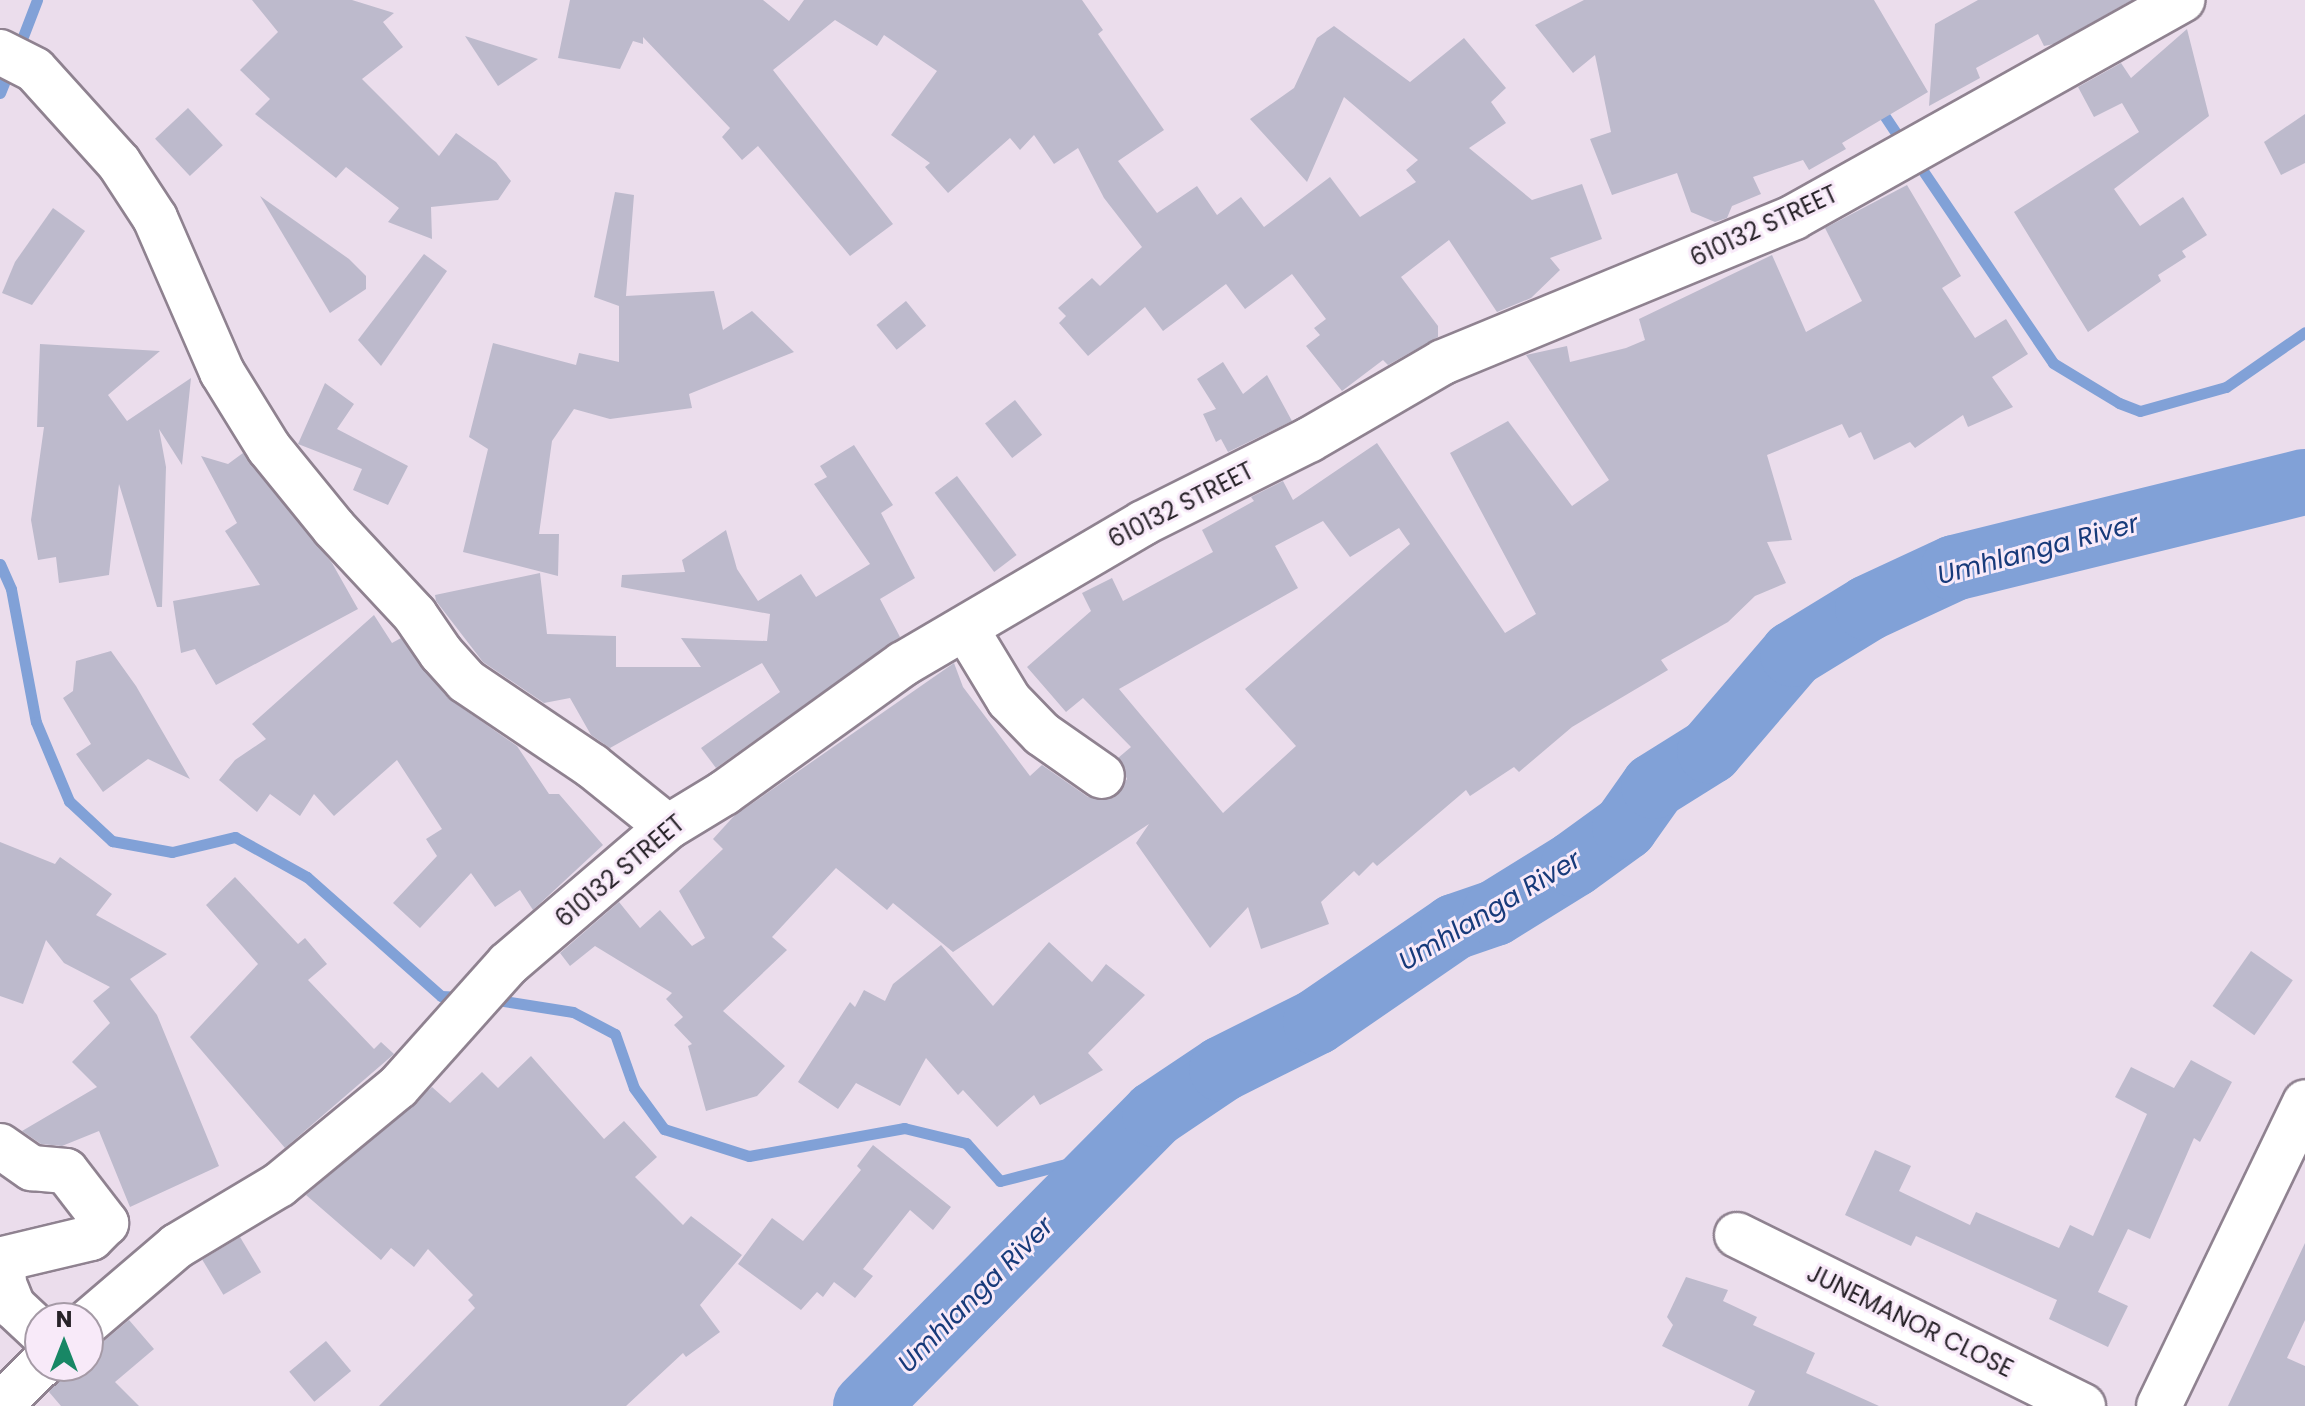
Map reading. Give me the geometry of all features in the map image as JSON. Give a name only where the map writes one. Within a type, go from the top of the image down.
[{"type":"street","name":"610132 STREET","points":[[104,1308],[177,1246],[279,1185],[398,1087],[457,1016],[501,970],[668,827],[724,793],[903,664],[1143,523],[1309,440],[1443,362],[1794,217],[1954,131],[2183,0]]},
{"type":"street","points":[[0,52],[35,70],[119,163],[155,218],[222,372],[269,448],[334,528],[415,615],[441,653],[466,681],[592,766],[668,827]]},
{"type":"street","points":[[966,629],[1009,700],[1042,734],[1102,776]]},
{"type":"street","points":[[2159,1406],[2300,1129]]},
{"type":"street","points":[[0,1146],[32,1168],[66,1171],[106,1223],[91,1238],[3,1259],[4,1284],[13,1306],[24,1316]]},
{"type":"street","name":"JUNEMANOR CLOSE","points":[[1737,1235],[2083,1406]]},
{"type":"street","points":[[0,1405],[24,1382]]},
{"type":"building","points":[[252,0],[352,0],[394,13],[383,22],[403,47],[362,79],[439,156],[456,133],[496,162],[511,181],[498,200],[431,207],[432,239],[388,222],[399,208],[346,167],[336,178],[255,114],[270,99],[240,70],[278,32]]},
{"type":"building","points":[[570,0],[763,0],[789,21],[804,0],[1082,0],[1103,30],[1098,34],[1164,130],[1118,161],[1157,213],[1197,186],[1217,215],[1241,197],[1264,227],[1330,177],[1360,217],[1416,182],[1406,170],[1418,160],[1344,97],[1307,182],[1250,119],[1294,88],[1317,38],[1334,26],[1410,82],[1464,38],[1506,88],[1491,102],[1506,123],[1469,148],[1532,200],[1582,184],[1602,239],[1550,258],[1560,270],[1531,298],[1497,312],[1449,240],[1401,277],[1438,326],[1438,337],[1388,365],[1383,360],[1342,391],[1306,346],[1320,335],[1314,328],[1326,319],[1292,274],[1245,309],[1226,284],[1163,331],[1145,307],[1088,356],[1059,323],[1066,316],[1058,308],[1092,278],[1100,286],[1142,247],[1104,198],[1078,148],[1054,164],[1034,135],[1020,150],[1010,138],[948,193],[925,167],[930,163],[891,135],[937,71],[884,35],[877,46],[835,20],[773,70],[893,224],[850,256],[758,146],[742,160],[722,137],[730,128],[643,37],[643,44],[633,41],[620,69],[558,58]]},
{"type":"building","points":[[1584,0],[1874,0],[1928,92],[1842,143],[1846,149],[1809,170],[1803,160],[1753,177],[1761,194],[1732,206],[1727,218],[1715,222],[1691,212],[1677,173],[1612,195],[1590,139],[1611,132],[1595,55],[1573,73],[1535,25]]},
{"type":"building","points":[[1978,0],[2132,0],[2054,44],[2044,46],[2038,34],[1976,68],[1980,78],[1929,106],[1935,24]]},
{"type":"building","points":[[2187,29],[2209,116],[2114,189],[2140,226],[2183,197],[2207,235],[2182,251],[2186,257],[2158,275],[2161,281],[2088,332],[2014,212],[2139,132],[2122,103],[2094,117],[2078,87],[2121,63],[2131,78]]},
{"type":"building","points":[[465,36],[538,59],[498,86]]},
{"type":"building","points":[[188,108],[223,145],[190,176],[155,139]]},
{"type":"building","points":[[2305,114],[2305,163],[2281,175],[2264,142]]},
{"type":"building","points":[[1907,185],[1961,276],[1942,288],[1975,338],[2006,319],[2028,354],[1992,377],[2013,407],[1968,427],[1963,415],[1915,448],[1910,442],[1874,460],[1861,432],[1849,438],[1842,424],[1767,455],[1792,540],[1767,542],[1786,583],[1755,596],[1728,622],[1661,660],[1668,670],[1572,727],[1519,772],[1514,767],[1470,796],[1466,790],[1377,866],[1373,862],[1359,876],[1354,871],[1321,902],[1329,924],[1261,949],[1248,907],[1210,948],[1136,843],[1149,824],[953,952],[893,903],[887,910],[836,868],[772,937],[787,950],[723,1011],[785,1066],[757,1096],[706,1111],[688,1046],[692,1044],[674,1025],[683,1017],[666,999],[672,993],[595,946],[570,966],[560,953],[619,902],[640,928],[660,910],[692,946],[705,938],[679,891],[723,849],[713,839],[734,816],[954,663],[963,687],[1030,776],[1042,765],[1088,797],[1113,798],[1127,779],[1118,758],[1131,747],[1083,698],[1066,712],[1027,667],[1091,611],[1082,593],[1112,578],[1123,601],[1213,552],[1202,530],[1254,501],[1251,497],[1283,481],[1293,500],[1377,443],[1505,633],[1536,614],[1450,453],[1508,421],[1572,506],[1609,480],[1526,355],[1567,346],[1570,362],[1626,348],[1645,340],[1639,319],[1772,255],[1806,332],[1862,301],[1825,228]],"holes":[[[1323,521],[1350,557],[1399,528],[1410,544],[1245,689],[1296,746],[1223,813],[1119,689],[1298,588],[1275,546]]]},
{"type":"building","points":[[615,192],[634,195],[626,296],[714,291],[723,330],[752,311],[794,352],[689,394],[692,408],[610,419],[574,409],[552,441],[539,534],[559,534],[558,576],[463,552],[488,449],[469,437],[493,343],[576,365],[579,353],[619,362],[619,306],[594,297]]},
{"type":"building","points":[[260,196],[349,259],[366,276],[366,289],[330,313]]},
{"type":"building","points":[[53,208],[85,231],[32,305],[2,293],[15,262]]},
{"type":"building","points":[[424,254],[447,271],[381,366],[358,340]]},
{"type":"building","points":[[906,301],[926,326],[897,350],[876,325]]},
{"type":"building","points":[[40,344],[160,351],[108,395],[127,421],[191,378],[182,465],[159,429],[166,467],[162,607],[157,607],[119,484],[109,575],[59,583],[56,557],[38,560],[31,520],[44,427],[37,427]]},
{"type":"building","points":[[1223,362],[1243,394],[1267,375],[1292,421],[1228,452],[1221,439],[1216,442],[1203,414],[1216,409],[1197,379]]},
{"type":"building","points":[[325,383],[354,404],[337,429],[408,466],[388,505],[353,490],[362,469],[298,444]]},
{"type":"building","points":[[1015,400],[1042,435],[1012,458],[985,423]]},
{"type":"building","points":[[854,445],[893,505],[881,513],[915,578],[880,599],[900,637],[716,768],[701,748],[780,692],[762,663],[610,748],[591,735],[570,698],[544,703],[483,662],[436,601],[435,595],[540,573],[547,634],[616,636],[616,667],[701,667],[681,638],[767,641],[770,614],[621,587],[622,575],[685,572],[682,560],[726,530],[737,569],[758,601],[801,574],[816,597],[870,564],[814,484],[827,477],[820,466]]},
{"type":"building","points":[[243,453],[332,563],[358,609],[216,685],[195,649],[181,653],[173,601],[260,585],[225,531],[237,523],[201,456],[228,464]]},
{"type":"building","points":[[957,476],[1017,555],[994,572],[935,493]]},
{"type":"building","points":[[374,615],[392,643],[401,638],[448,698],[517,746],[549,794],[559,794],[603,845],[533,910],[520,890],[495,907],[471,873],[420,928],[393,903],[437,856],[426,839],[442,829],[397,760],[334,816],[314,794],[300,816],[270,794],[257,812],[219,780],[235,760],[266,739],[252,724]]},
{"type":"building","points":[[111,651],[136,686],[190,779],[148,759],[103,792],[76,754],[91,744],[63,698],[73,691],[76,661]]},
{"type":"building","points":[[0,842],[55,864],[60,857],[112,894],[96,915],[167,954],[130,979],[157,1015],[219,1166],[130,1207],[99,1131],[62,1146],[41,1144],[22,1131],[97,1087],[72,1062],[110,1023],[93,1001],[110,987],[64,963],[46,940],[23,1004],[0,996]]},
{"type":"building","points":[[235,877],[298,944],[305,938],[327,964],[308,980],[374,1049],[381,1042],[394,1054],[285,1148],[190,1037],[258,964],[206,905]]},
{"type":"building","points":[[1049,942],[1092,982],[1106,964],[1145,995],[1088,1053],[1103,1070],[1040,1105],[1034,1095],[997,1127],[963,1090],[958,1095],[926,1058],[900,1106],[856,1083],[838,1109],[798,1082],[850,1002],[855,1007],[864,990],[885,1001],[893,984],[941,945],[993,1006]]},
{"type":"building","points":[[2251,951],[2293,980],[2254,1035],[2213,1006]]},
{"type":"building","points":[[531,1056],[604,1139],[624,1121],[657,1157],[635,1177],[683,1225],[691,1216],[742,1255],[700,1305],[720,1332],[686,1357],[683,1353],[626,1406],[379,1406],[475,1308],[468,1300],[473,1295],[428,1249],[414,1267],[391,1248],[381,1260],[306,1195],[432,1087],[450,1103],[482,1072],[498,1088]]},
{"type":"building","points":[[2191,1060],[2232,1082],[2200,1142],[2194,1138],[2150,1239],[2128,1229],[2098,1292],[2128,1306],[2108,1347],[2049,1319],[2057,1300],[1916,1236],[1911,1246],[1845,1215],[1875,1150],[1911,1166],[1899,1191],[1970,1225],[1976,1212],[2059,1248],[2070,1225],[2093,1236],[2147,1114],[2115,1097],[2131,1067],[2174,1088]]},
{"type":"building","points":[[873,1145],[951,1207],[933,1230],[910,1210],[863,1269],[873,1276],[855,1298],[834,1282],[823,1297],[817,1292],[801,1310],[738,1264],[772,1218],[803,1241],[861,1170],[857,1166]]},
{"type":"building","points":[[240,1237],[261,1272],[223,1295],[202,1260]]},
{"type":"building","points":[[2305,1243],[2305,1320],[2287,1358],[2305,1366],[2305,1406],[2228,1406]]},
{"type":"building","points":[[1686,1277],[1728,1290],[1723,1301],[1757,1317],[1753,1325],[1815,1353],[1806,1373],[1879,1406],[1748,1406],[1755,1391],[1662,1346],[1673,1325],[1667,1317]]},
{"type":"building","points":[[129,1320],[154,1349],[115,1382],[139,1406],[61,1406],[49,1392],[55,1382],[104,1382],[104,1341]]},
{"type":"building","points":[[326,1341],[351,1371],[314,1402],[289,1372]]},
{"type":"waterway","points":[[17,52],[37,0]]},
{"type":"waterway","points":[[0,93],[10,68]]},
{"type":"waterway","points":[[1878,106],[1904,145]]},
{"type":"waterway","points":[[1915,159],[2053,363],[2119,403],[2140,411],[2226,387],[2305,332]]},
{"type":"waterway","name":"Umhlanga River","points":[[866,1406],[1155,1114],[1222,1069],[1316,1022],[1454,927],[1495,913],[1574,864],[1625,827],[1654,786],[1710,751],[1793,654],[1868,608],[1954,568],[2305,482]]},
{"type":"waterway","points":[[0,564],[11,589],[36,722],[69,801],[112,841],[172,852],[235,837],[307,877],[441,996],[462,997]]},
{"type":"waterway","points":[[491,999],[573,1012],[615,1034],[634,1088],[664,1129],[749,1156],[904,1128],[966,1143],[1000,1181],[1120,1150]]}]
